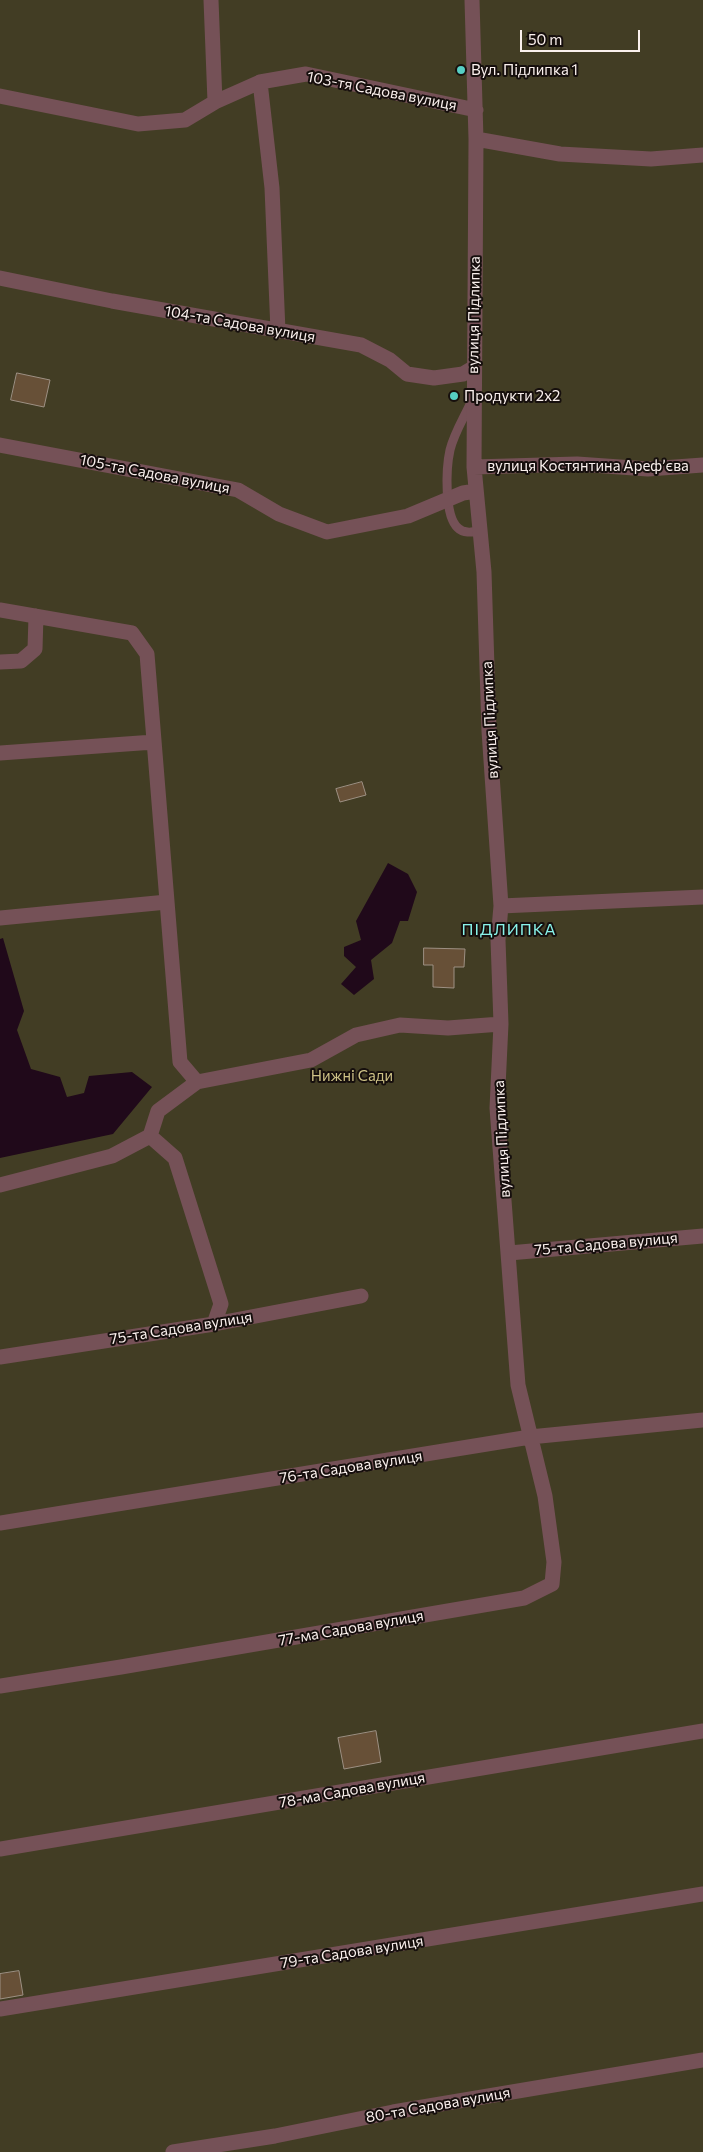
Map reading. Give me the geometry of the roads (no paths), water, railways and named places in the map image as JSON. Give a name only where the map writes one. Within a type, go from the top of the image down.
[{"type":"street","points":[[211,0],[215,102]]},
{"type":"street","name":"вулиця Підлипка","points":[[472,0],[476,110],[473,368],[474,467],[484,572],[489,731],[501,906],[498,940],[501,1024],[497,1108],[518,1385],[530,1438]]},
{"type":"street","name":"103-тя Садова вулиця","points":[[0,96],[138,124],[185,120],[215,102],[260,82],[306,74],[476,110]]},
{"type":"street","points":[[260,82],[272,188],[278,331]]},
{"type":"street","points":[[476,138],[560,154],[651,159],[703,155]]},
{"type":"street","name":"104-та Садова вулиця","points":[[0,278],[112,301],[362,345],[390,360],[407,374],[434,378],[463,374],[473,368]]},
{"type":"street","name":"105-та Садова вулиця","points":[[0,445],[238,490],[279,514],[327,532],[408,516],[448,499],[476,491]]},
{"type":"street","name":"вулиця Костянтина Арефʼєва","points":[[474,467],[577,464],[648,469],[703,465]]},
{"type":"street","points":[[0,610],[132,633],[147,654],[180,1062],[197,1082]]},
{"type":"street","points":[[0,662],[21,661],[35,649],[36,616]]},
{"type":"street","points":[[0,753],[154,742]]},
{"type":"street","points":[[501,906],[703,897]]},
{"type":"street","points":[[0,918],[167,902]]},
{"type":"street","points":[[0,1185],[112,1156],[150,1136],[158,1111],[197,1082],[311,1060],[356,1035],[400,1025],[448,1028],[501,1024]]},
{"type":"street","points":[[150,1136],[175,1158],[221,1304],[214,1324]]},
{"type":"street","name":"75-та Садова вулиця","points":[[509,1253],[703,1236]]},
{"type":"street","name":"75-та Садова вулиця","points":[[0,1357],[214,1324],[361,1296]]},
{"type":"street","name":"76-та Садова вулиця","points":[[0,1523],[530,1438],[703,1420]]},
{"type":"street","name":"77-ма Садова вулиця","points":[[0,1686],[131,1666],[524,1598],[552,1584],[554,1562],[545,1496],[530,1438]]},
{"type":"street","name":"78-ма Садова вулиця","points":[[0,1849],[703,1731]]},
{"type":"street","name":"79-та Садова вулиця","points":[[0,2009],[703,1894]]},
{"type":"street","name":"80-та Садова вулиця","points":[[173,2152],[275,2136],[393,2112],[703,2060]]},
{"type":"lane","points":[[473,398],[450,448],[447,468],[448,499],[452,521],[460,530],[470,533],[480,531]]},
{"type":"place","name":"Вул. Підлипка 1","points":[[461,70]]},
{"type":"place","name":"Продукти 2х2","points":[[454,396]]},
{"type":"district","name":"ПІДЛИПКА","points":[[509,930]]},
{"type":"park label","name":"Нижні Сади","points":[[352,1076]]}]
